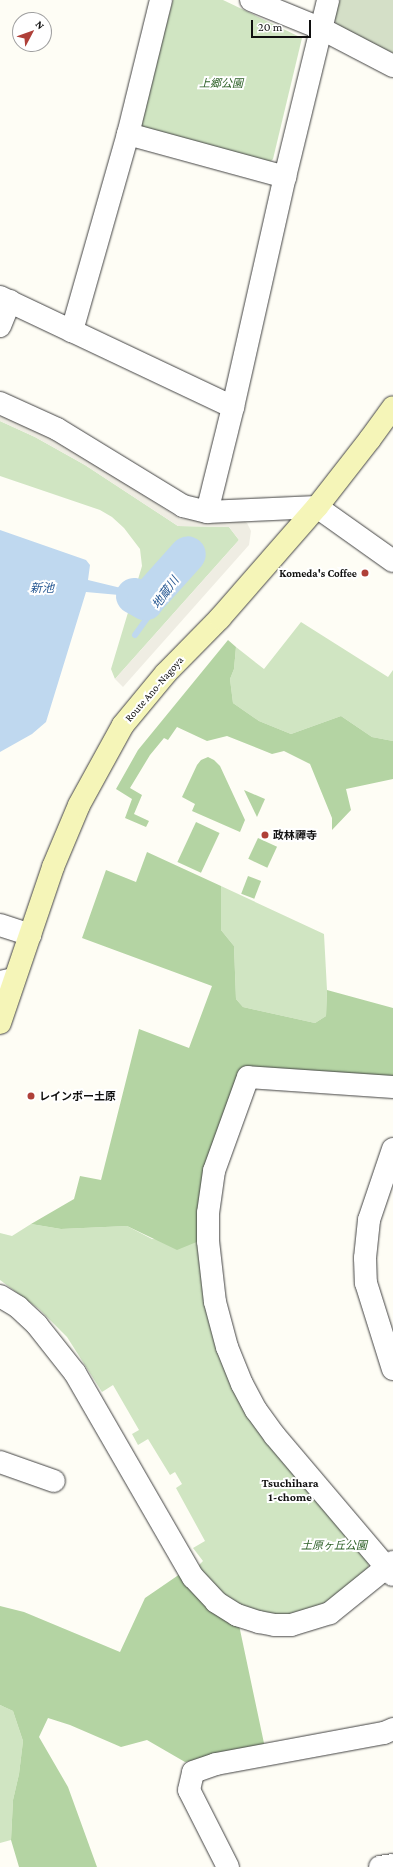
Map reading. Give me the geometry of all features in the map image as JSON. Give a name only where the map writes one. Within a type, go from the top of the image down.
[{"type":"main road","name":"Route Ano-Nagoya","points":[[0,1023],[7,981],[30,935],[53,867],[79,805],[123,725],[166,672],[220,618],[317,507],[393,408]]},
{"type":"street","points":[[72,331],[128,134],[161,0]]},
{"type":"street","points":[[251,0],[322,29],[393,66]]},
{"type":"street","points":[[207,512],[328,0]]},
{"type":"street","points":[[128,134],[285,177]]},
{"type":"street","points":[[0,326],[5,299],[233,407]]},
{"type":"street","points":[[0,402],[58,429],[183,506],[207,512],[317,507],[393,561]]},
{"type":"street","points":[[0,925],[30,935]]},
{"type":"street","points":[[0,1296],[18,1307],[37,1325],[71,1367],[193,1577],[204,1591],[216,1602],[237,1615],[251,1620],[275,1625],[291,1625],[330,1613],[391,1568],[275,1436],[256,1410],[242,1384],[227,1347],[215,1302],[208,1241],[208,1213],[214,1171],[248,1077],[393,1087]]},
{"type":"street","points":[[393,1149],[369,1220],[365,1258],[366,1282],[393,1369]]},
{"type":"street","points":[[0,1462],[54,1481]]},
{"type":"street","points":[[228,1867],[189,1790],[193,1772],[216,1764],[376,1735],[393,1729]]},
{"type":"street","points":[[380,1867],[393,1865]]},
{"type":"green space","name":"上郷公園","points":[[173,0],[223,0],[302,38],[273,159],[266,166],[145,133],[139,124]]},
{"type":"green space","points":[[339,0],[393,0],[393,53],[337,27],[334,17]]},
{"type":"green space","points":[[0,421],[35,437],[85,465],[178,526],[229,527],[239,540],[115,679],[111,669],[142,566],[140,549],[124,528],[112,517],[100,510],[0,476]]},
{"type":"green space","points":[[301,622],[388,677],[393,670],[393,741],[372,737],[341,716],[291,734],[259,721],[233,703],[230,679],[234,669],[236,647],[264,669]]},
{"type":"green space","points":[[228,640],[236,647],[234,669],[230,679],[233,703],[259,721],[291,734],[341,716],[372,737],[393,741],[393,779],[346,789],[351,810],[332,830],[332,818],[310,764],[284,751],[272,754],[227,736],[207,741],[177,727],[168,740],[164,738],[150,755],[130,788],[142,795],[134,814],[149,821],[146,827],[125,818],[132,799],[116,789],[138,750]]},
{"type":"green space","points":[[208,757],[220,766],[245,820],[240,832],[192,811],[195,804],[182,797],[197,765],[201,760]]},
{"type":"green space","points":[[244,790],[265,799],[257,817]]},
{"type":"green space","points":[[196,822],[220,833],[201,873],[177,862]]},
{"type":"green space","points":[[258,838],[277,847],[267,868],[248,859]]},
{"type":"green space","points":[[147,852],[221,886],[221,930],[234,946],[236,999],[243,1007],[315,1023],[326,1016],[327,990],[393,1008],[393,1079],[242,1068],[199,1241],[177,1250],[127,1226],[61,1229],[31,1224],[74,1199],[80,1176],[101,1180],[139,1029],[189,1048],[212,986],[82,938],[106,870],[136,882]]},
{"type":"green space","points":[[248,876],[261,881],[254,899],[241,894]]},
{"type":"green space","points":[[221,886],[324,934],[327,990],[326,1016],[315,1023],[243,1007],[236,999],[234,946],[221,930]]},
{"type":"green space","name":"土原ヶ丘公園","points":[[31,1224],[61,1229],[127,1226],[152,1239],[199,1241],[218,1348],[369,1560],[367,1575],[339,1597],[293,1616],[247,1613],[220,1596],[198,1566],[203,1561],[193,1548],[205,1541],[176,1488],[182,1484],[175,1472],[170,1475],[148,1439],[138,1445],[132,1434],[139,1430],[113,1385],[102,1392],[67,1337],[39,1309],[0,1280],[0,1233],[12,1236]]},
{"type":"green space","points":[[180,1574],[239,1625],[265,1748],[185,1762],[147,1740],[121,1747],[70,1725],[48,1718],[39,1737],[68,1787],[97,1867],[19,1867],[11,1840],[13,1800],[19,1774],[23,1741],[13,1711],[0,1705],[0,1606],[24,1612],[120,1652],[145,1598]]},
{"type":"green space","points":[[0,1705],[13,1711],[23,1741],[19,1774],[13,1800],[11,1840],[0,1843]]},
{"type":"shaded area","points":[[0,414],[38,431],[90,460],[180,519],[242,519],[247,523],[251,531],[249,545],[123,687],[115,679],[239,540],[229,527],[178,526],[85,465],[35,437],[0,421]]},
{"type":"water","name":"新池","points":[[0,530],[86,560],[90,565],[88,580],[121,588],[119,595],[86,592],[46,722],[32,734],[0,752]]},
{"type":"waterway","points":[[134,596],[145,602],[188,554]]},
{"type":"waterway","name":"地蔵川","points":[[135,635],[163,596]]},
{"type":"place","name":"Komeda's Coffee","points":[[365,573]]},
{"type":"place","name":"政林禪寺","points":[[265,835]]},
{"type":"place","name":"レインボー土原","points":[[31,1096]]},
{"type":"district","name":"Tsuchihara 1-chome","points":[[290,1491]]}]
